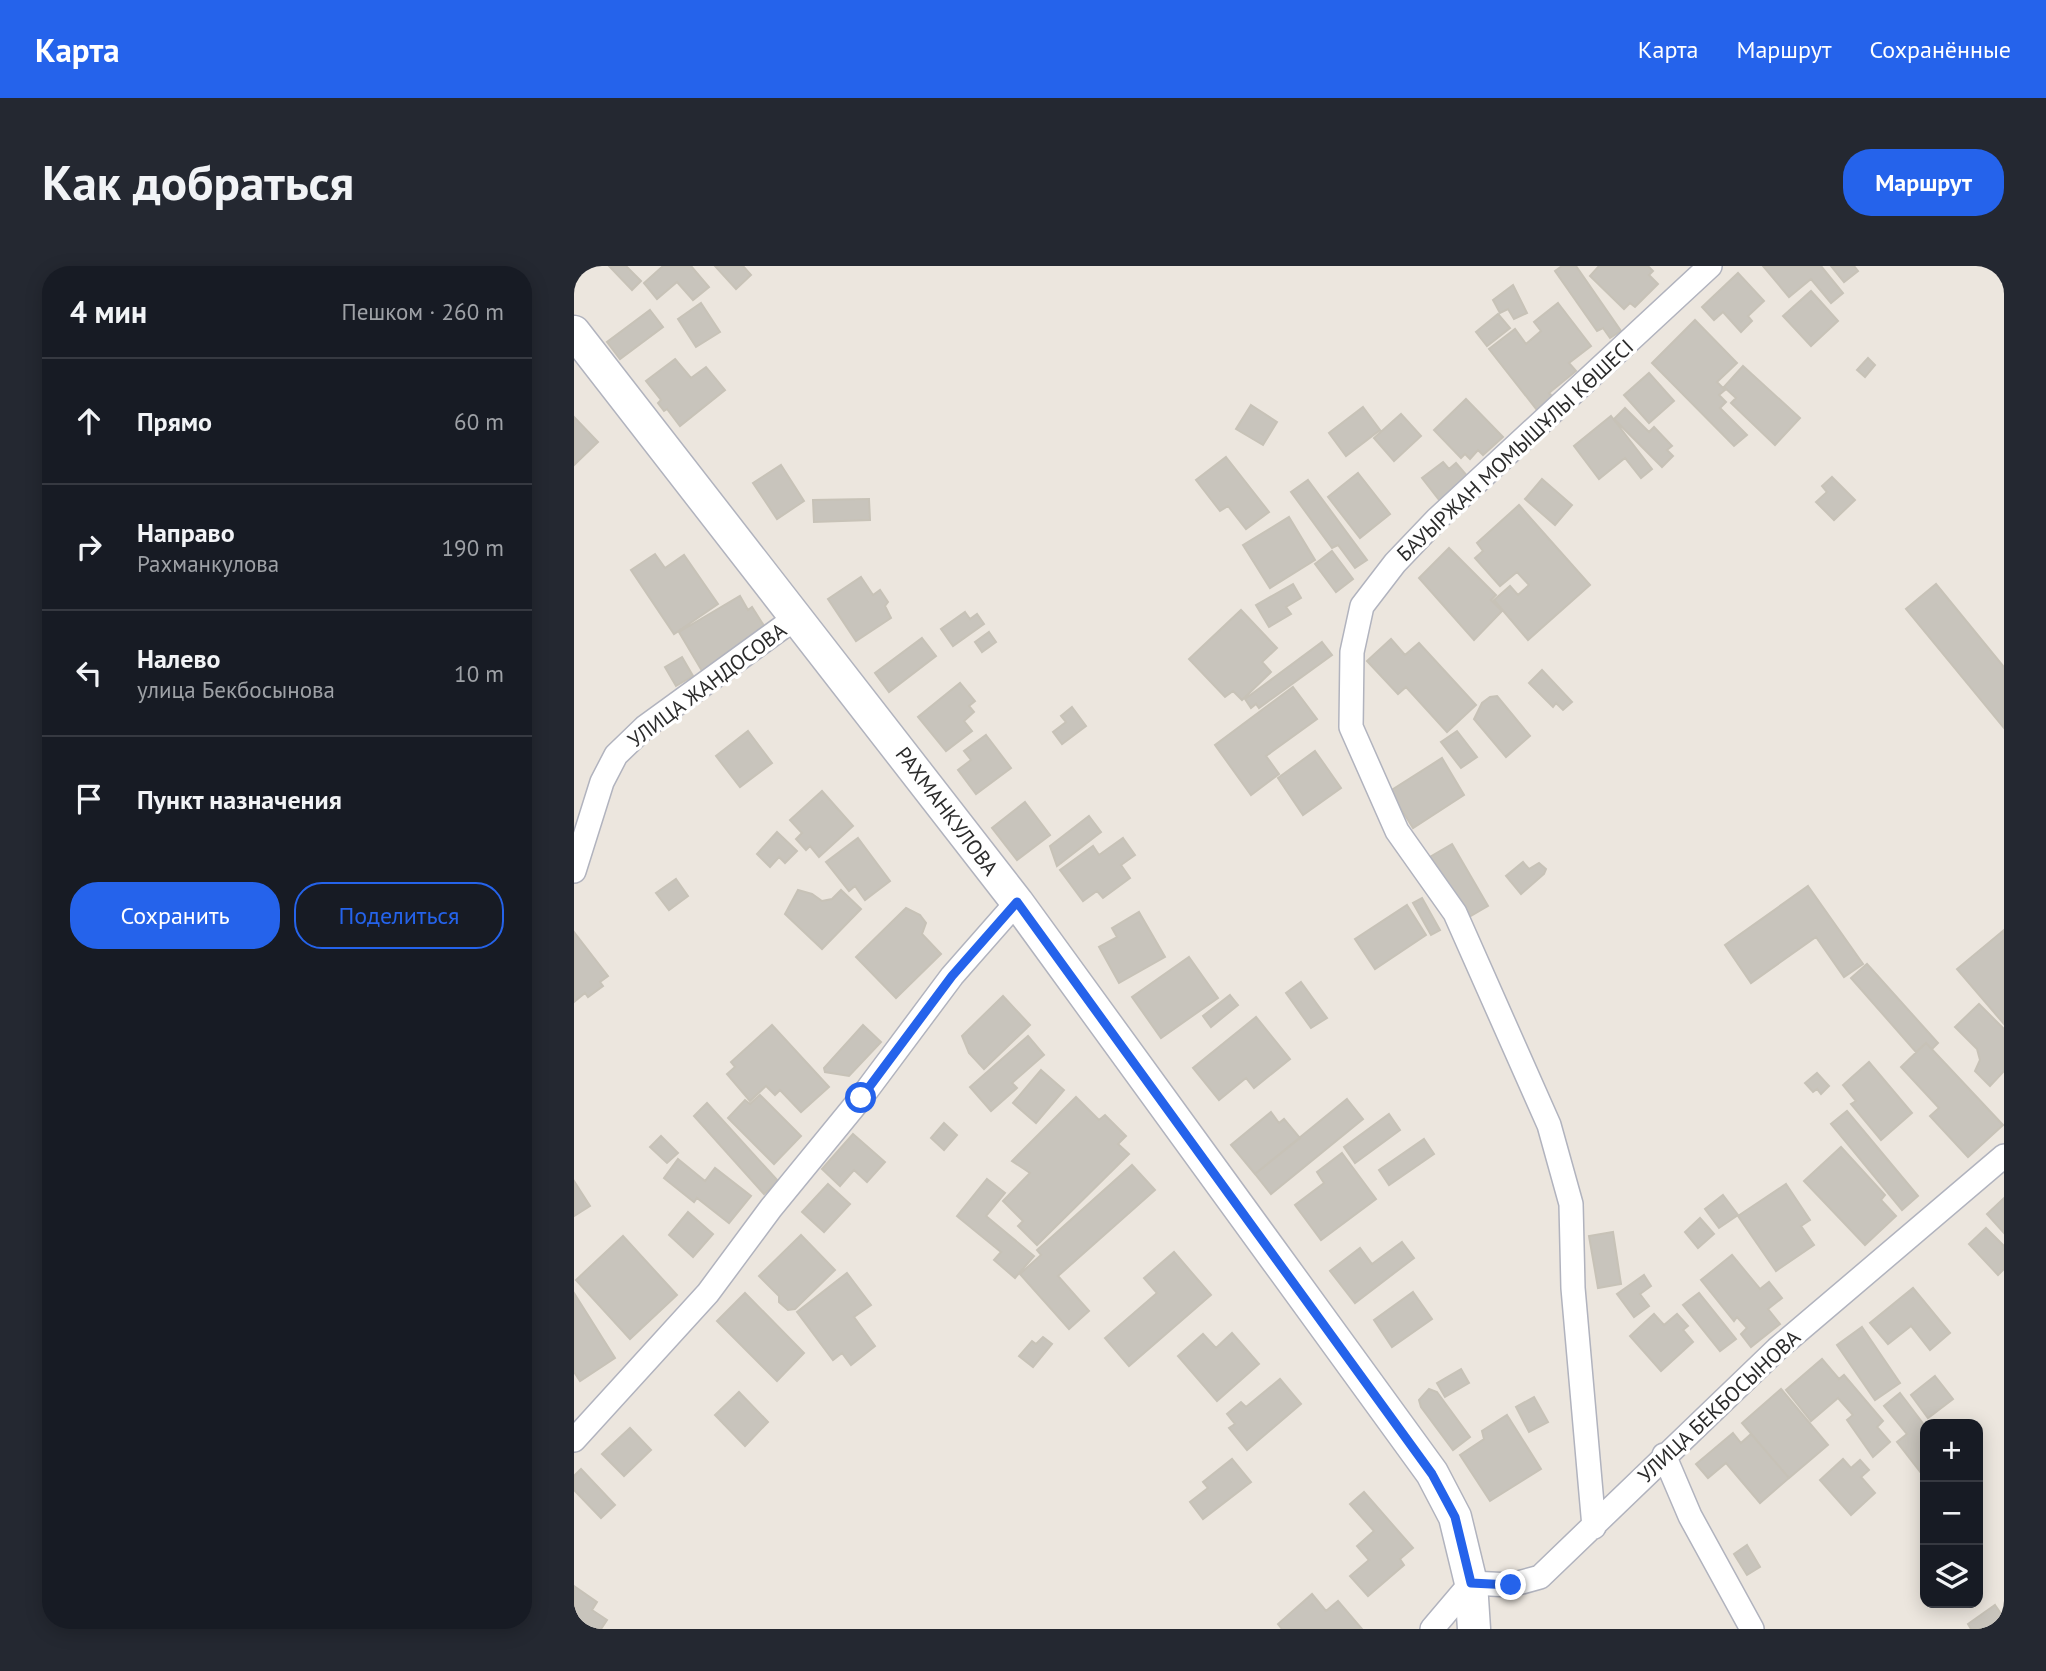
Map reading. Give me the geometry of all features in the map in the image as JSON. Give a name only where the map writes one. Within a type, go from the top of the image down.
[{"type":"street","name":"БАУЫРЖАН МОМЫШҰЛЫ КӨШЕСІ","points":[[1594,1527],[1573,1288],[1571,1204],[1549,1125],[1455,913],[1397,831],[1356,744],[1351,727],[1352,652],[1362,606],[1404,554],[1437,519],[1710,266]]},
{"type":"street","name":"РАХМАНКУЛОВА","points":[[574,332],[798,616],[1017,902],[1432,1474],[1455,1517],[1471,1583],[1474,1629]]},
{"type":"street","name":"УЛИЦА ЖАНДОСОВА","points":[[574,871],[602,782],[616,755],[645,727],[798,616]]},
{"type":"street","points":[[574,1440],[708,1293],[771,1208],[861,1098],[952,976],[1017,902]]},
{"type":"street","name":"УЛИЦА БЕКБОСЫНОВА","points":[[1471,1583],[1511,1585],[1540,1577],[1777,1349],[2004,1156]]},
{"type":"street","points":[[1664,1455],[1690,1516],[1752,1629]]},
{"type":"street","points":[[1432,1629],[1471,1583]]},
{"type":"building","points":[[609,266],[626,266],[641,281],[632,290]]},
{"type":"building","points":[[663,266],[691,266],[709,287],[693,300],[677,282],[657,299],[644,283]]},
{"type":"building","points":[[715,266],[743,266],[751,275],[736,289]]},
{"type":"building","points":[[1562,266],[1576,266],[1621,331],[1610,338],[1603,328],[1597,331],[1555,271]]},
{"type":"building","points":[[1599,266],[1648,266],[1653,271],[1649,275],[1658,284],[1635,307],[1630,303],[1624,309],[1590,276]]},
{"type":"building","points":[[1763,266],[1821,266],[1843,293],[1831,303],[1811,279],[1789,297]]},
{"type":"building","points":[[1831,266],[1854,266],[1858,271],[1844,282]]},
{"type":"building","points":[[1738,273],[1764,301],[1748,316],[1752,321],[1741,332],[1723,312],[1714,320],[1702,307]]},
{"type":"building","points":[[1513,285],[1527,313],[1514,319],[1508,309],[1500,313],[1493,300]]},
{"type":"building","points":[[1811,291],[1838,321],[1811,346],[1783,316]]},
{"type":"building","points":[[701,303],[720,332],[696,347],[678,319]]},
{"type":"building","points":[[1558,303],[1591,346],[1569,363],[1576,371],[1549,393],[1553,397],[1537,410],[1489,349],[1515,329],[1526,344],[1541,331],[1534,322]]},
{"type":"building","points":[[650,310],[663,327],[620,359],[607,342]]},
{"type":"building","points":[[1498,314],[1510,328],[1487,346],[1476,332]]},
{"type":"building","points":[[1695,320],[1737,363],[1717,382],[1725,390],[1719,395],[1726,402],[1720,408],[1747,435],[1734,446],[1652,363]]},
{"type":"building","points":[[1868,358],[1875,365],[1865,377],[1857,370]]},
{"type":"building","points":[[675,359],[691,378],[706,367],[725,390],[680,426],[667,409],[664,411],[658,403],[661,400],[646,381]]},
{"type":"building","points":[[1743,366],[1800,418],[1775,445],[1731,403],[1736,398],[1724,387]]},
{"type":"building","points":[[1649,373],[1674,401],[1649,423],[1624,395]]},
{"type":"building","points":[[1466,399],[1503,437],[1483,455],[1478,450],[1470,459],[1465,454],[1461,458],[1434,430]]},
{"type":"building","points":[[1251,405],[1277,422],[1263,445],[1236,429]]},
{"type":"building","points":[[1363,407],[1380,430],[1346,456],[1329,433]]},
{"type":"building","points":[[1625,408],[1649,432],[1654,427],[1672,446],[1667,450],[1673,456],[1662,467],[1614,419]]},
{"type":"building","points":[[1401,414],[1421,436],[1394,461],[1374,438]]},
{"type":"building","points":[[1611,416],[1652,469],[1641,478],[1625,458],[1599,479],[1574,446]]},
{"type":"building","points":[[574,417],[598,442],[574,465]]},
{"type":"building","points":[[1226,457],[1269,512],[1246,529],[1228,506],[1220,511],[1196,480]]},
{"type":"building","points":[[1443,462],[1449,469],[1456,463],[1469,478],[1440,501],[1422,478]]},
{"type":"building","points":[[781,465],[804,501],[777,519],[753,483]]},
{"type":"building","points":[[1358,473],[1390,514],[1360,538],[1328,497]]},
{"type":"building","points":[[1832,477],[1855,500],[1834,520],[1816,502],[1827,492],[1822,486]]},
{"type":"building","points":[[1542,479],[1572,505],[1555,525],[1525,499]]},
{"type":"building","points":[[1308,480],[1367,560],[1355,568],[1338,545],[1332,548],[1291,492]]},
{"type":"building","points":[[869,499],[870,520],[814,522],[813,500]]},
{"type":"building","points":[[1519,505],[1590,585],[1528,640],[1494,600],[1510,586],[1518,595],[1529,585],[1517,572],[1500,586],[1475,558],[1483,551],[1477,543]]},
{"type":"building","points":[[1289,517],[1315,560],[1270,588],[1243,545]]},
{"type":"building","points":[[1449,548],[1496,595],[1491,600],[1502,611],[1474,640],[1419,578]]},
{"type":"building","points":[[1332,551],[1353,579],[1336,592],[1315,564]]},
{"type":"building","points":[[655,554],[665,568],[684,555],[718,604],[674,634],[631,570]]},
{"type":"building","points":[[861,577],[873,595],[880,590],[888,602],[885,606],[891,618],[856,641],[828,599]]},
{"type":"building","points":[[1293,584],[1301,598],[1286,607],[1291,614],[1269,627],[1256,605]]},
{"type":"building","points":[[1936,584],[2004,667],[2004,728],[1906,609]]},
{"type":"building","points":[[740,596],[748,610],[752,607],[768,632],[702,671],[679,632]]},
{"type":"building","points":[[1241,610],[1277,648],[1262,662],[1271,672],[1242,700],[1233,691],[1225,697],[1189,659]]},
{"type":"building","points":[[965,612],[970,619],[977,614],[984,624],[953,646],[941,629]]},
{"type":"building","points":[[989,632],[996,642],[982,652],[975,642]]},
{"type":"building","points":[[922,638],[936,656],[889,692],[875,673]]},
{"type":"building","points":[[1391,639],[1405,655],[1419,643],[1476,705],[1447,732],[1406,687],[1398,694],[1367,661]]},
{"type":"building","points":[[1322,642],[1332,655],[1259,708],[1256,704],[1251,708],[1245,699]]},
{"type":"building","points":[[682,657],[693,676],[676,686],[665,667]]},
{"type":"building","points":[[1542,670],[1572,702],[1563,710],[1556,703],[1553,707],[1529,683]]},
{"type":"building","points":[[960,683],[975,701],[969,706],[974,712],[964,721],[972,731],[946,751],[918,717]]},
{"type":"building","points":[[1293,687],[1317,719],[1266,756],[1279,774],[1251,795],[1215,745]]},
{"type":"building","points":[[1497,696],[1530,736],[1506,757],[1474,719],[1482,703]]},
{"type":"building","points":[[1072,707],[1086,726],[1062,744],[1053,732],[1066,722],[1061,716]]},
{"type":"building","points":[[748,731],[772,763],[740,787],[716,756]]},
{"type":"building","points":[[1457,731],[1477,757],[1461,768],[1441,742]]},
{"type":"building","points":[[986,735],[1011,768],[976,794],[958,770],[971,760],[964,751]]},
{"type":"building","points":[[1315,751],[1341,788],[1303,815],[1278,778]]},
{"type":"building","points":[[1442,758],[1464,795],[1413,828],[1390,791]]},
{"type":"building","points":[[822,791],[853,826],[819,857],[810,846],[806,850],[796,839],[802,833],[790,820]]},
{"type":"building","points":[[1025,802],[1050,835],[1017,860],[992,828]]},
{"type":"building","points":[[1089,816],[1101,832],[1057,866],[1050,846]]},
{"type":"building","points":[[777,832],[797,851],[785,863],[779,857],[770,867],[757,854]]},
{"type":"building","points":[[858,838],[890,881],[865,900],[855,886],[849,891],[826,862]]},
{"type":"building","points":[[1123,838],[1135,855],[1121,865],[1130,878],[1103,898],[1097,891],[1083,901],[1060,870],[1093,846],[1099,855]]},
{"type":"building","points":[[1452,844],[1488,906],[1464,920],[1428,858]]},
{"type":"building","points":[[1523,862],[1529,869],[1539,863],[1546,869],[1544,874],[1521,894],[1506,876]]},
{"type":"building","points":[[676,879],[688,896],[669,910],[656,893]]},
{"type":"building","points":[[1808,886],[1863,964],[1844,977],[1816,937],[1751,983],[1725,945]]},
{"type":"building","points":[[798,890],[812,894],[822,901],[832,899],[841,890],[861,909],[822,949],[785,914]]},
{"type":"building","points":[[1422,898],[1440,930],[1431,935],[1413,903]]},
{"type":"building","points":[[1407,905],[1426,935],[1375,969],[1355,939]]},
{"type":"building","points":[[906,908],[920,915],[926,923],[922,934],[941,954],[896,998],[856,957]]},
{"type":"building","points":[[1139,912],[1165,957],[1119,983],[1099,947],[1117,937],[1112,928]]},
{"type":"building","points":[[2004,930],[2004,1024],[1957,969]]},
{"type":"building","points":[[574,932],[608,976],[600,982],[603,986],[588,997],[585,993],[574,1002]]},
{"type":"building","points":[[1189,957],[1218,998],[1161,1038],[1132,997]]},
{"type":"building","points":[[1867,964],[1938,1043],[1932,1049],[1926,1043],[1916,1052],[1851,978]]},
{"type":"building","points":[[1301,982],[1327,1018],[1311,1028],[1286,993]]},
{"type":"building","points":[[1230,995],[1238,1005],[1211,1027],[1203,1016]]},
{"type":"building","points":[[1003,996],[1030,1025],[984,1069],[969,1053],[962,1036]]},
{"type":"building","points":[[1979,1004],[2004,1029],[2004,1071],[1990,1086],[1975,1071],[1980,1060],[1977,1049],[1955,1027]]},
{"type":"building","points":[[1256,1017],[1290,1059],[1254,1088],[1246,1078],[1219,1100],[1193,1068]]},
{"type":"building","points":[[772,1025],[829,1087],[801,1112],[780,1090],[775,1095],[766,1086],[750,1101],[727,1074],[735,1067],[731,1062]]},
{"type":"building","points":[[863,1025],[881,1042],[849,1076],[825,1072],[824,1068]]},
{"type":"building","points":[[1028,1036],[1044,1055],[1012,1083],[1017,1088],[991,1111],[970,1087]]},
{"type":"building","points":[[1926,1043],[2003,1125],[1968,1157],[1930,1116],[1939,1108],[1901,1067]]},
{"type":"building","points":[[1869,1062],[1912,1113],[1881,1140],[1851,1104],[1856,1101],[1843,1085]]},
{"type":"building","points":[[1041,1070],[1064,1090],[1036,1123],[1013,1103]]},
{"type":"building","points":[[1817,1073],[1829,1086],[1821,1094],[1817,1089],[1813,1092],[1805,1083]]},
{"type":"building","points":[[760,1095],[801,1136],[774,1164],[728,1118],[745,1100],[750,1104]]},
{"type":"building","points":[[1076,1097],[1099,1120],[1105,1115],[1126,1136],[1118,1144],[1129,1154],[1037,1245],[1018,1226],[1023,1221],[1003,1201],[1030,1173],[1012,1161]]},
{"type":"building","points":[[1347,1099],[1363,1119],[1271,1194],[1255,1174]]},
{"type":"building","points":[[707,1103],[778,1181],[764,1194],[694,1116]]},
{"type":"building","points":[[1847,1111],[1918,1196],[1902,1210],[1831,1124]]},
{"type":"building","points":[[1271,1112],[1279,1123],[1284,1119],[1300,1138],[1255,1174],[1231,1145]]},
{"type":"building","points":[[1389,1114],[1400,1130],[1355,1163],[1344,1147]]},
{"type":"building","points":[[944,1123],[957,1135],[944,1150],[931,1138]]},
{"type":"building","points":[[853,1134],[885,1162],[867,1182],[854,1170],[840,1186],[822,1169]]},
{"type":"building","points":[[661,1136],[678,1153],[667,1163],[650,1147]]},
{"type":"building","points":[[1424,1139],[1434,1154],[1389,1185],[1379,1170]]},
{"type":"building","points":[[1841,1147],[1885,1195],[1881,1200],[1896,1216],[1865,1245],[1804,1181]]},
{"type":"building","points":[[1342,1153],[1376,1199],[1321,1240],[1295,1205],[1324,1183],[1317,1172]]},
{"type":"building","points":[[678,1159],[705,1181],[715,1168],[751,1196],[729,1223],[697,1198],[694,1202],[664,1178]]},
{"type":"building","points":[[1132,1165],[1155,1190],[1058,1276],[1089,1311],[1069,1329],[1020,1274],[1041,1255],[1037,1250]]},
{"type":"building","points":[[987,1179],[1005,1193],[986,1216],[1034,1256],[1015,1278],[994,1260],[1001,1252],[957,1216]]},
{"type":"building","points":[[574,1181],[590,1206],[574,1216]]},
{"type":"building","points":[[828,1184],[850,1204],[824,1232],[802,1212]]},
{"type":"building","points":[[1786,1184],[1810,1220],[1801,1226],[1814,1245],[1776,1271],[1738,1216]]},
{"type":"building","points":[[1723,1195],[1738,1215],[1719,1228],[1705,1209]]},
{"type":"building","points":[[2004,1198],[2004,1233],[1987,1214]]},
{"type":"building","points":[[688,1212],[713,1234],[693,1257],[669,1235]]},
{"type":"building","points":[[1700,1218],[1714,1234],[1698,1248],[1685,1232]]},
{"type":"building","points":[[1986,1228],[2004,1246],[2004,1269],[1998,1275],[1969,1244]]},
{"type":"building","points":[[1613,1232],[1621,1284],[1598,1288],[1589,1236]]},
{"type":"building","points":[[801,1235],[835,1270],[795,1309],[788,1310],[779,1302],[779,1296],[759,1276]]},
{"type":"building","points":[[623,1236],[677,1295],[630,1339],[576,1280]]},
{"type":"building","points":[[1402,1242],[1414,1258],[1355,1303],[1330,1271],[1360,1248],[1372,1264]]},
{"type":"building","points":[[1174,1252],[1211,1295],[1129,1366],[1105,1338],[1157,1293],[1144,1278]]},
{"type":"building","points":[[1732,1255],[1760,1289],[1769,1282],[1782,1298],[1768,1309],[1780,1324],[1751,1347],[1741,1334],[1747,1328],[1737,1317],[1734,1321],[1701,1280]]},
{"type":"building","points":[[847,1273],[871,1305],[854,1317],[875,1346],[851,1365],[842,1353],[833,1360],[797,1312]]},
{"type":"building","points":[[1644,1275],[1651,1286],[1640,1294],[1649,1306],[1634,1317],[1617,1294]]},
{"type":"building","points":[[1913,1288],[1950,1333],[1930,1350],[1911,1326],[1888,1344],[1870,1323]]},
{"type":"building","points":[[1413,1292],[1432,1319],[1392,1347],[1374,1320]]},
{"type":"building","points":[[574,1293],[615,1358],[580,1381],[574,1372]]},
{"type":"building","points":[[745,1293],[804,1353],[777,1381],[717,1321]]},
{"type":"building","points":[[1699,1293],[1736,1339],[1720,1351],[1683,1305]]},
{"type":"building","points":[[1654,1314],[1664,1325],[1677,1314],[1688,1326],[1683,1330],[1693,1342],[1661,1371],[1630,1336]]},
{"type":"building","points":[[1862,1327],[1900,1383],[1875,1400],[1837,1345]]},
{"type":"building","points":[[1232,1333],[1259,1364],[1217,1401],[1178,1356],[1203,1334],[1216,1348]]},
{"type":"building","points":[[1043,1337],[1052,1344],[1033,1367],[1019,1356],[1032,1341],[1036,1344]]},
{"type":"building","points":[[1822,1359],[1839,1379],[1844,1375],[1883,1421],[1877,1427],[1890,1442],[1873,1457],[1847,1420],[1853,1415],[1838,1398],[1811,1421],[1786,1390]]},
{"type":"building","points":[[1461,1369],[1469,1383],[1445,1397],[1437,1383]]},
{"type":"building","points":[[1935,1376],[1953,1399],[1928,1418],[1911,1395]]},
{"type":"building","points":[[1280,1379],[1301,1404],[1247,1450],[1229,1428],[1235,1424],[1227,1414],[1241,1402],[1246,1407]]},
{"type":"building","points":[[1429,1389],[1437,1392],[1470,1437],[1453,1450],[1421,1407],[1419,1400]]},
{"type":"building","points":[[1781,1389],[1828,1445],[1789,1478],[1742,1423]]},
{"type":"building","points":[[739,1392],[768,1422],[745,1446],[715,1415]]},
{"type":"building","points":[[1900,1393],[1920,1419],[1920,1472],[1897,1442],[1907,1434],[1884,1406]]},
{"type":"building","points":[[1534,1397],[1548,1422],[1529,1432],[1516,1407]]},
{"type":"building","points":[[1507,1415],[1541,1469],[1490,1501],[1460,1455],[1484,1439],[1482,1431]]},
{"type":"building","points":[[630,1428],[651,1450],[624,1476],[602,1454]]},
{"type":"building","points":[[1733,1433],[1741,1443],[1751,1434],[1789,1478],[1760,1503],[1726,1463],[1708,1478],[1696,1464]]},
{"type":"building","points":[[1232,1459],[1251,1482],[1203,1519],[1190,1502],[1208,1488],[1203,1482]]},
{"type":"building","points":[[1843,1459],[1851,1468],[1860,1460],[1869,1470],[1861,1477],[1875,1493],[1851,1515],[1820,1480]]},
{"type":"building","points":[[581,1469],[615,1505],[601,1518],[574,1490],[574,1476]]},
{"type":"building","points":[[1364,1492],[1413,1548],[1400,1559],[1404,1565],[1368,1596],[1350,1576],[1369,1560],[1357,1546],[1374,1531],[1350,1504]]},
{"type":"building","points":[[1747,1545],[1760,1567],[1747,1575],[1734,1554]]},
{"type":"building","points":[[574,1586],[597,1602],[592,1610],[607,1620],[601,1629],[574,1629]]},
{"type":"building","points":[[1312,1594],[1326,1611],[1338,1601],[1362,1629],[1282,1629],[1278,1624]]},
{"type":"building","points":[[1995,1605],[2004,1618],[2004,1629],[1971,1629],[1968,1624]]},
{"type":"route","points":[[861,1098],[952,976],[1017,902],[1236,1208],[1432,1474],[1455,1517],[1471,1583],[1511,1585]]}]
